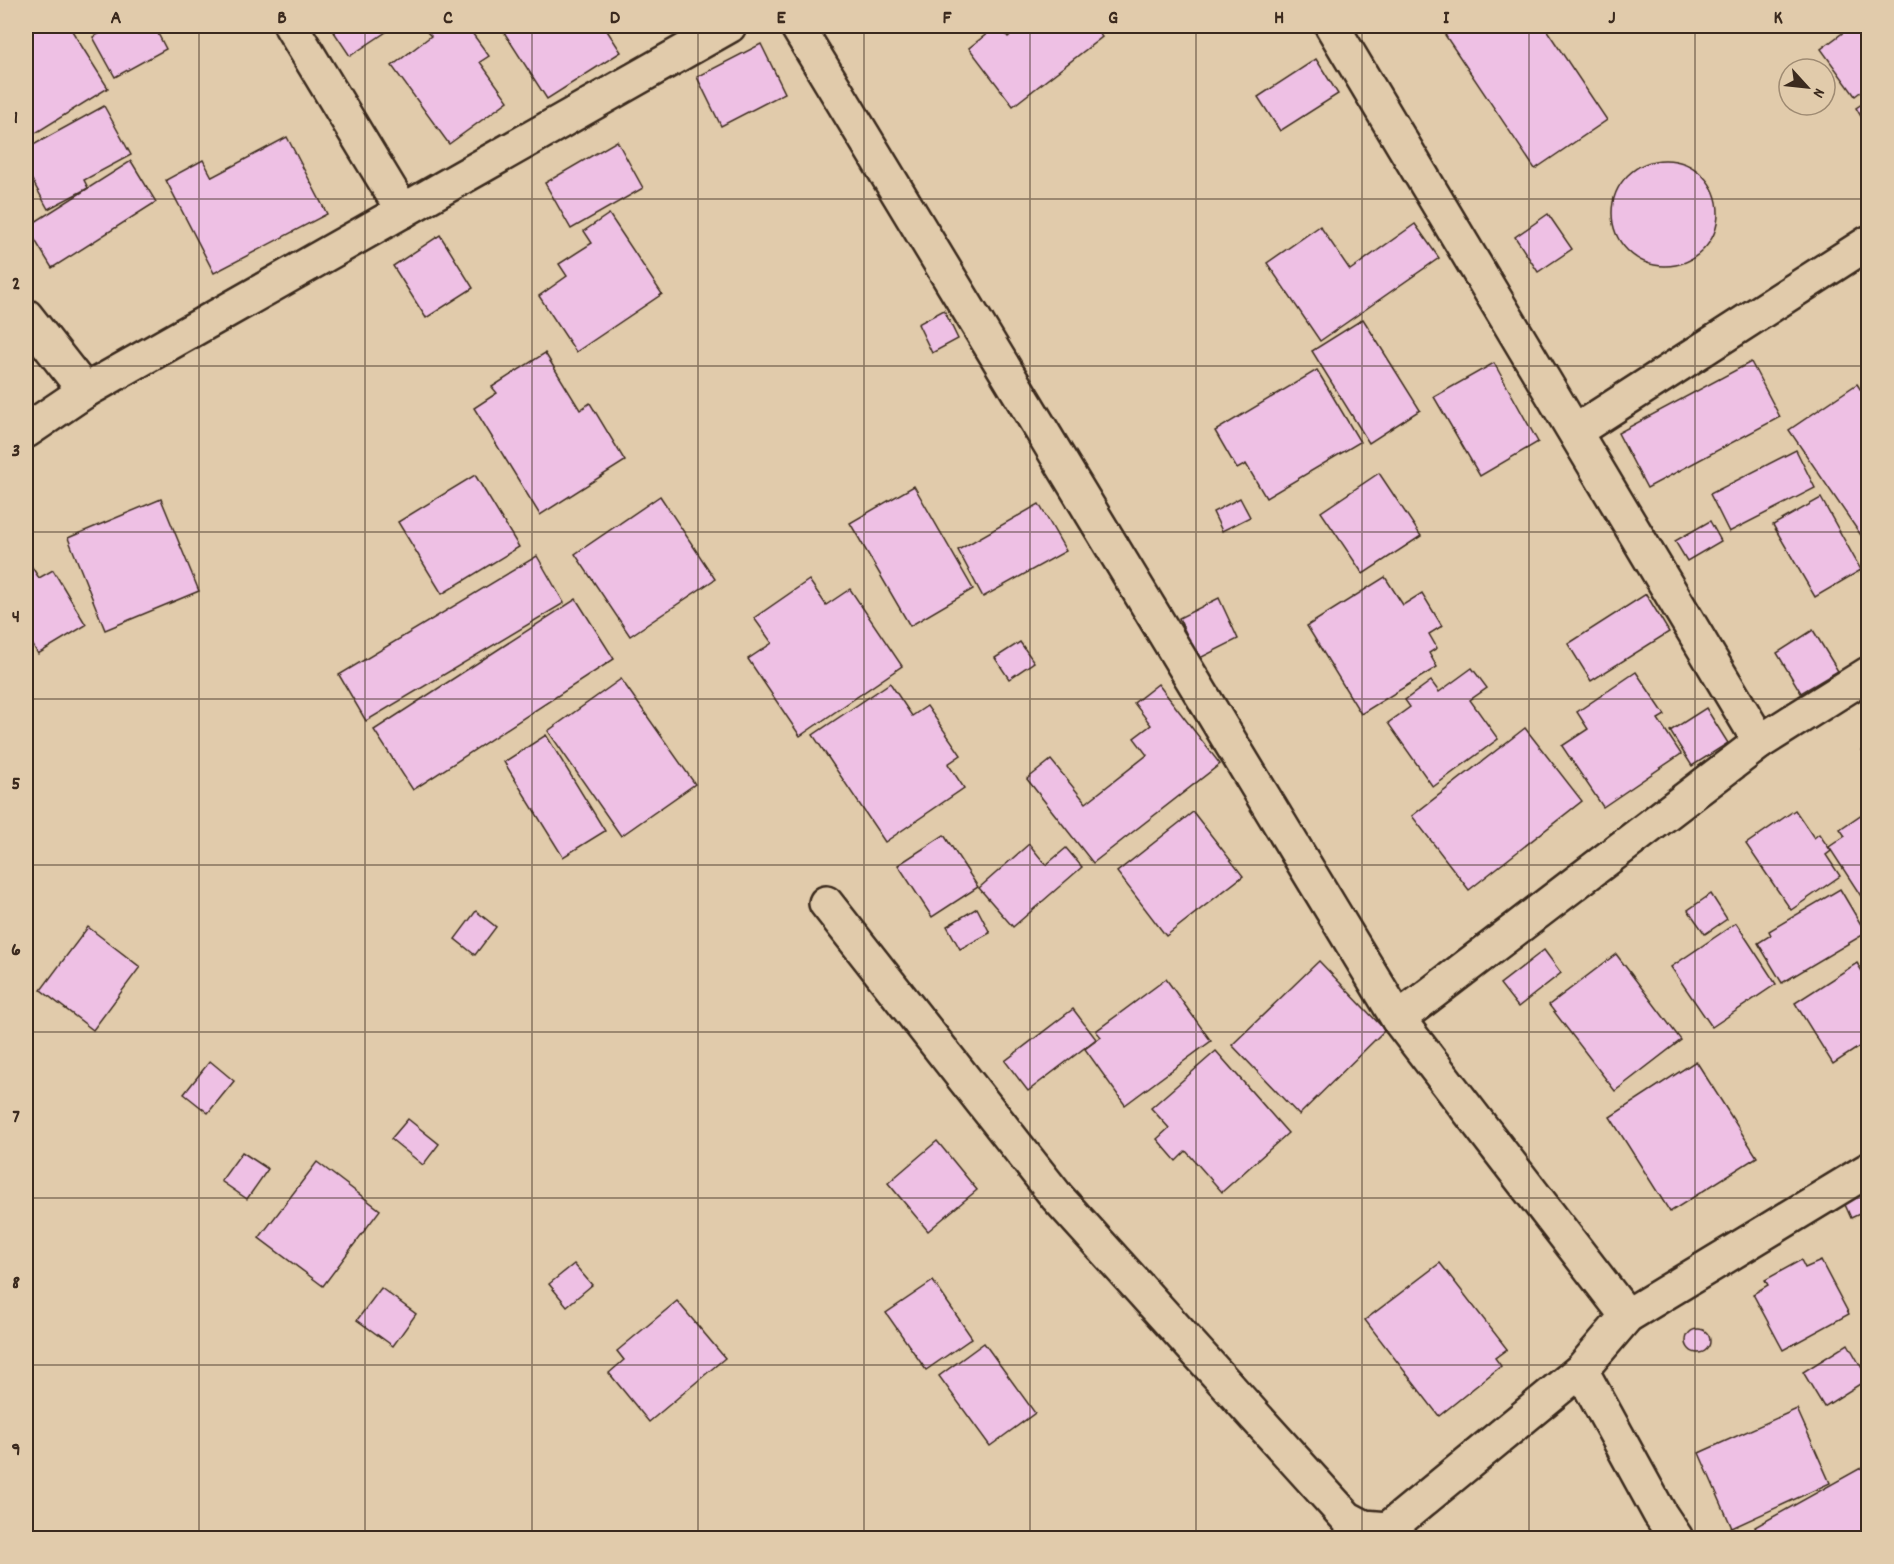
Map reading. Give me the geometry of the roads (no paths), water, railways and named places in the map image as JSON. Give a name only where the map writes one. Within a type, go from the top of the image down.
[{"type":"street","points":[[291,26],[403,211]]},
{"type":"street","points":[[26,431],[85,390],[729,26]]},
{"type":"street","points":[[797,26],[1398,1019],[1627,1316]]},
{"type":"street","points":[[1332,26],[1760,742]]},
{"type":"street","points":[[1576,431],[1869,243]]},
{"type":"street","points":[[26,316],[85,390]]},
{"type":"street","points":[[1398,1019],[1760,742],[1869,674]]},
{"type":"street","points":[[826,903],[1057,1197],[1347,1518],[1364,1527],[1388,1529],[1581,1370],[1627,1316],[1869,1170]]},
{"type":"street","points":[[1581,1370],[1676,1539]]}]
